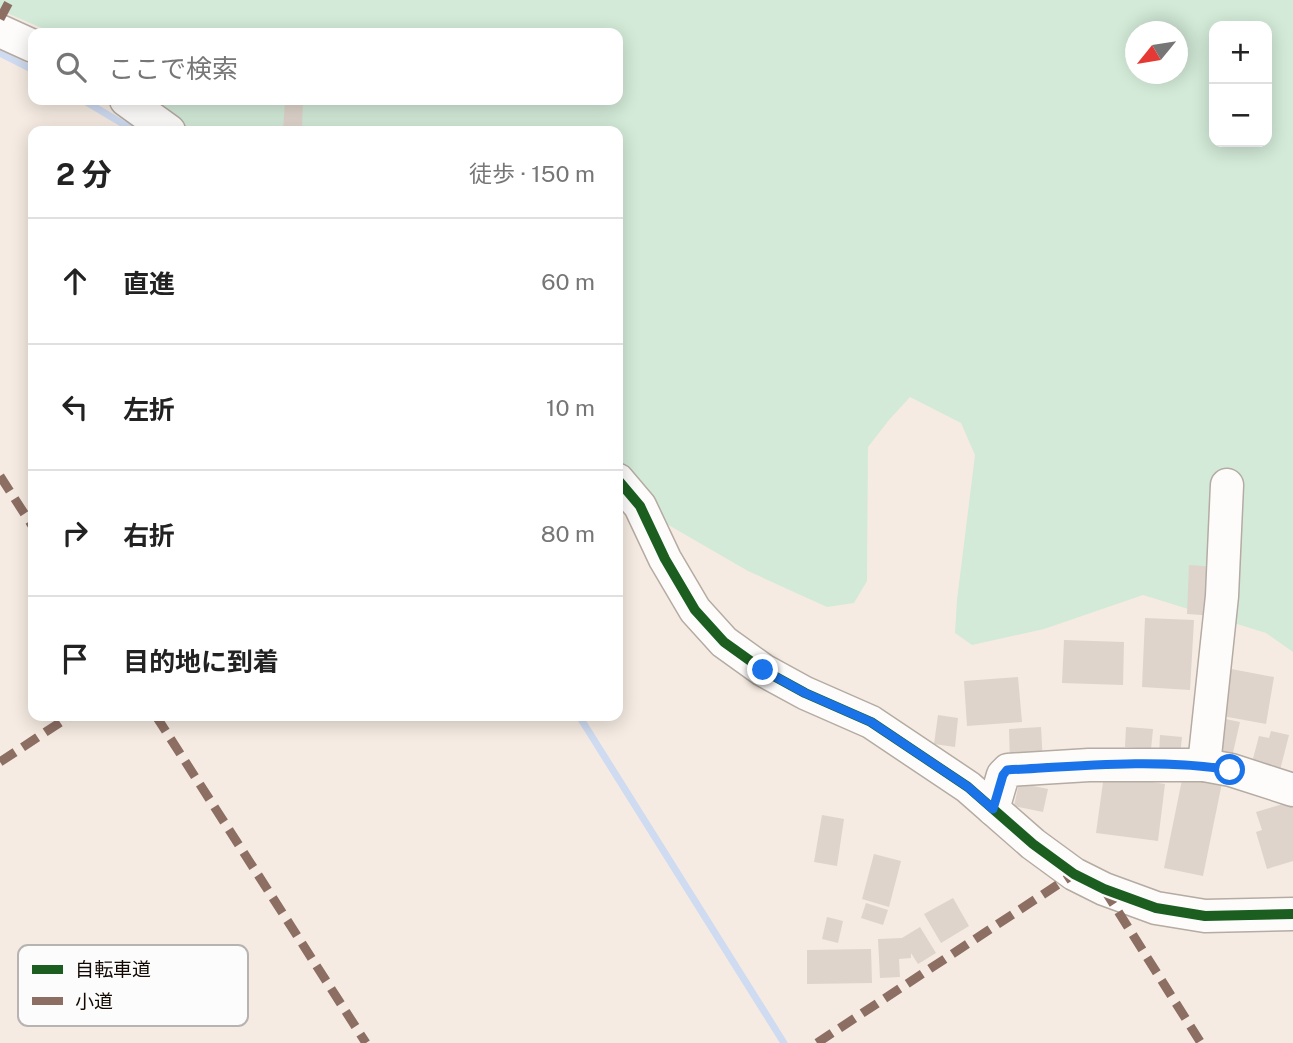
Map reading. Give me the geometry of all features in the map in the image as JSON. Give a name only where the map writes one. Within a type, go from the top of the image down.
[{"type":"street","points":[[0,31],[28,44]]},
{"type":"street","points":[[133,105],[162,126]]},
{"type":"street","points":[[1204,765],[1222,596],[1227,485]]},
{"type":"street","points":[[623,486],[640,506],[665,559],[695,610],[724,642],[763,670],[805,693],[871,722],[968,787],[1033,844],[1074,874],[1104,889],[1156,908],[1205,916],[1293,914]]},
{"type":"street","points":[[993,809],[1007,770],[1089,765],[1204,765],[1230,770],[1293,790]]},
{"type":"green space","points":[[0,0],[1293,0],[1293,652],[1266,633],[1143,595],[1044,629],[972,645],[955,633],[975,455],[961,423],[910,397],[868,447],[867,581],[854,603],[827,607],[748,571],[665,523],[623,506],[623,126],[180,126],[151,105],[623,105],[623,28],[41,28],[0,10]]},
{"type":"building","points":[[285,105],[303,105],[302,126],[283,126]]},
{"type":"building","points":[[1189,565],[1218,567],[1216,616],[1187,614]]},
{"type":"building","points":[[1145,618],[1194,620],[1190,690],[1142,687]]},
{"type":"building","points":[[1064,640],[1124,642],[1123,685],[1062,683]]},
{"type":"building","points":[[1226,668],[1274,677],[1266,724],[1217,715]]},
{"type":"building","points":[[1018,677],[1022,722],[967,726],[964,681]]},
{"type":"building","points":[[938,715],[958,718],[955,747],[934,744]]},
{"type":"building","points":[[1216,717],[1240,722],[1232,757],[1209,752]]},
{"type":"building","points":[[1041,727],[1043,764],[1010,765],[1009,729]]},
{"type":"building","points":[[1126,727],[1153,729],[1151,749],[1125,747]]},
{"type":"building","points":[[1271,731],[1289,735],[1278,778],[1250,770],[1259,736],[1269,738]]},
{"type":"building","points":[[1160,735],[1182,737],[1180,757],[1159,755]]},
{"type":"building","points":[[1184,770],[1223,778],[1203,876],[1164,868]]},
{"type":"building","points":[[1104,775],[1165,784],[1158,841],[1096,833]]},
{"type":"building","points":[[1019,783],[1048,789],[1043,812],[1014,806]]},
{"type":"building","points":[[1293,801],[1293,861],[1267,869],[1256,832],[1262,830],[1256,812]]},
{"type":"building","points":[[822,815],[844,819],[837,866],[814,862]]},
{"type":"building","points":[[874,854],[901,861],[889,907],[862,899]]},
{"type":"building","points":[[953,898],[969,926],[941,943],[924,914]]},
{"type":"building","points":[[866,903],[888,910],[883,925],[861,918]]},
{"type":"building","points":[[827,917],[843,921],[838,943],[822,939]]},
{"type":"building","points":[[920,927],[936,953],[918,964],[911,953],[911,958],[899,959],[900,977],[880,978],[878,939],[902,938]]},
{"type":"building","points":[[871,949],[872,983],[807,984],[807,950]]},
{"type":"waterway","points":[[0,53],[28,67]]},
{"type":"waterway","points":[[91,105],[127,126]]},
{"type":"waterway","points":[[582,721],[784,1043]]},
{"type":"marked path","points":[[0,19],[10,0]]},
{"type":"marked path","points":[[0,476],[28,519]]},
{"type":"marked path","points":[[0,762],[62,721]]},
{"type":"marked path","points":[[159,721],[366,1043]]},
{"type":"marked path","points":[[817,1043],[1074,874]]},
{"type":"marked path","points":[[1104,889],[1201,1043]]},
{"type":"cycle path","points":[[623,486],[640,506],[665,559],[695,610],[724,642],[763,670],[805,693],[871,722],[968,787],[1033,844],[1074,874],[1104,889],[1156,908],[1205,916],[1293,914]]},
{"type":"route","points":[[763,670],[805,693],[871,722],[968,787],[993,809],[1007,770],[1089,765],[1204,765],[1230,770]]}]
